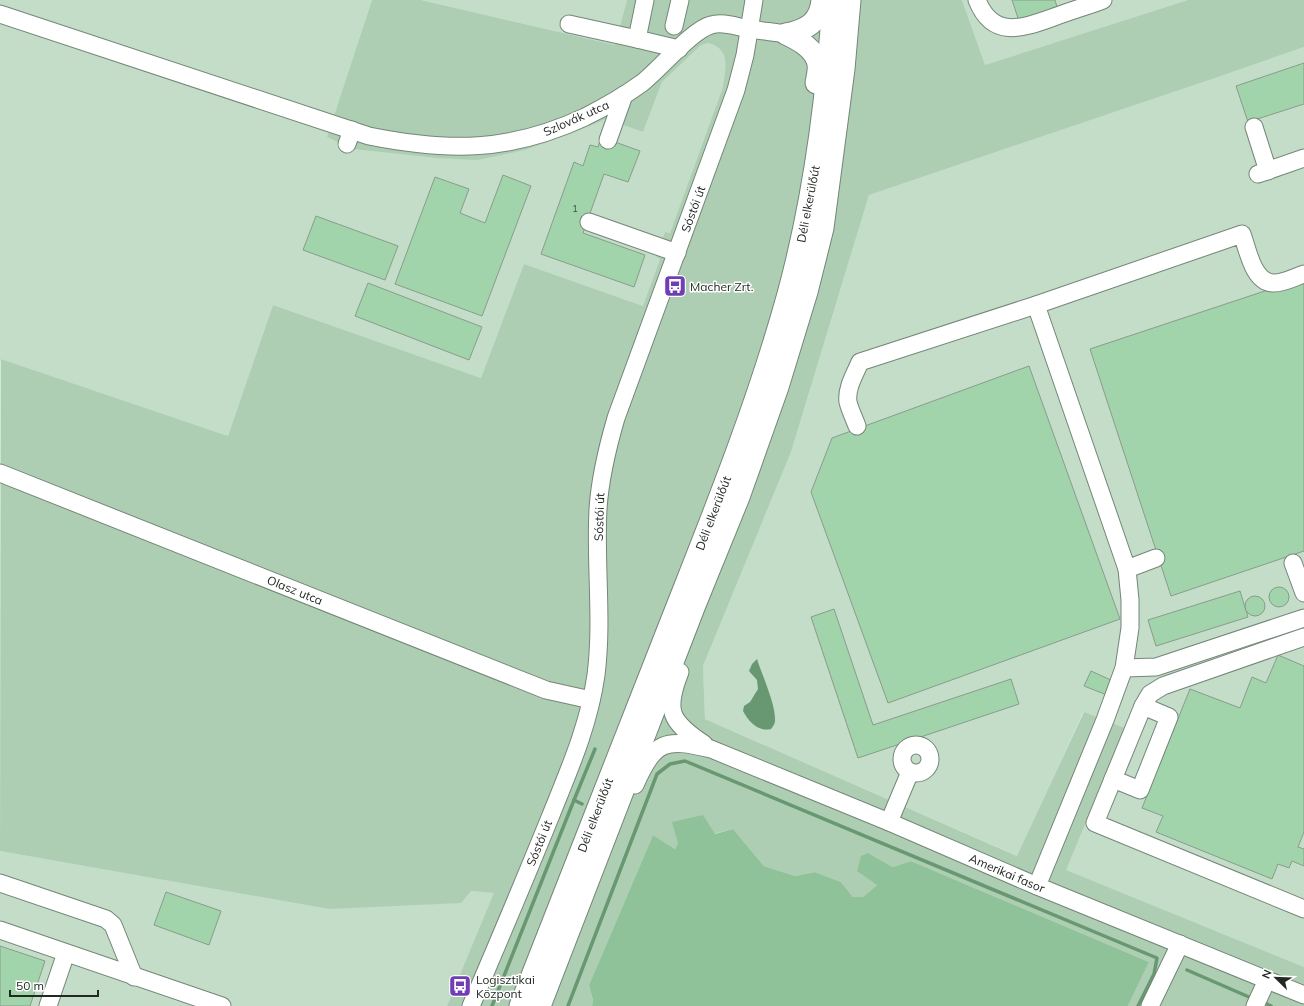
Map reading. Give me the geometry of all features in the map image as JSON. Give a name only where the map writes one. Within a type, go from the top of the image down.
[{"type":"main road","points":[[786,34],[798,32],[814,22],[822,8],[822,0]]},
{"type":"main road","name":"Déli elkerülőút","points":[[520,1006],[722,490],[770,357],[788,292],[812,188],[830,55],[833,0]]},
{"type":"main road","name":"Déli elkerülőút","points":[[540,1006],[607,836],[695,605],[747,475],[778,387],[807,292],[823,228],[844,69],[850,0]]},
{"type":"main road","points":[[786,34],[806,46],[816,59],[818,66],[814,110],[820,133]]},
{"type":"street","points":[[637,39],[645,0]]},
{"type":"street","points":[[674,26],[680,0]]},
{"type":"street","points":[[749,29],[754,0]]},
{"type":"street","points":[[977,0],[983,13],[988,19],[1002,26],[1018,28],[1103,0]]},
{"type":"street","name":"Szlovák utca","points":[[0,14],[331,124],[350,137],[369,136],[413,151],[439,146],[488,146],[523,140],[559,128],[597,111],[624,95],[650,77],[693,35],[711,24],[724,24],[786,34]]},
{"type":"street","points":[[568,24],[679,49]]},
{"type":"street","name":"Sóstói út","points":[[471,1006],[527,874],[576,753],[586,724],[599,645],[598,509],[606,454],[616,418],[736,90],[749,29]]},
{"type":"street","points":[[608,140],[624,95]]},
{"type":"street","points":[[1254,127],[1263,172],[1304,158]]},
{"type":"street","points":[[589,222],[677,253]]},
{"type":"street","points":[[857,426],[848,402],[848,393],[850,384],[860,362],[1036,305],[1242,234],[1256,273],[1266,282],[1278,282],[1304,274]]},
{"type":"street","points":[[1036,305],[1127,569],[1130,600],[1130,628],[1124,668],[1105,720],[1037,886]]},
{"type":"street","name":"Olasz utca","points":[[0,473],[546,690],[591,700]]},
{"type":"street","points":[[1127,569],[1156,558]]},
{"type":"street","points":[[1293,563],[1304,593]]},
{"type":"street","points":[[695,605],[685,657],[672,691],[672,711],[681,726],[689,734],[711,748]]},
{"type":"street","points":[[1124,668],[1156,667],[1304,618]]},
{"type":"street","points":[[1304,637],[1163,686],[1150,694],[1143,706],[1095,823],[1304,909]]},
{"type":"street","points":[[1113,779],[1140,790],[1169,717],[1143,706]]},
{"type":"street","points":[[607,836],[633,789],[643,767],[655,750],[672,743],[685,743],[711,748]]},
{"type":"street","name":"Amerikai fasor","points":[[711,748],[889,822],[1037,886],[1304,995]]},
{"type":"street","points":[[889,822],[910,772]]},
{"type":"street","points":[[0,883],[106,919],[113,925],[134,976]]},
{"type":"street","points":[[0,930],[222,1006]]},
{"type":"street","points":[[1150,1006],[1180,944]]},
{"type":"street","points":[[48,1006],[66,953]]},
{"type":"street","points":[[1255,1006],[1267,980]]},
{"type":"shaded area","points":[[0,0],[372,0],[327,137],[525,150],[573,133],[606,119],[643,132],[662,82],[700,46],[707,43],[720,47],[724,55],[726,65],[723,87],[670,233],[665,232],[656,257],[660,259],[643,306],[524,264],[481,378],[273,305],[228,436],[1,359],[0,362]]},
{"type":"shaded area","points":[[372,0],[421,0],[615,45],[627,0],[962,0],[985,65],[1188,0],[1304,0],[1304,47],[869,195],[791,452],[703,666],[705,719],[1017,856],[1084,712],[1125,728],[1066,870],[1304,967],[1304,1006],[1128,1006],[1149,962],[911,861],[893,867],[868,853],[877,885],[863,897],[853,897],[841,882],[815,872],[795,876],[764,866],[733,829],[678,843],[675,849],[653,835],[589,985],[593,1000],[592,1006],[447,1006],[494,893],[471,891],[461,903],[329,909],[0,851],[1,359],[228,436],[273,305],[481,378],[524,264],[643,306],[660,259],[656,257],[665,232],[670,233],[723,87],[725,60],[724,54],[720,49],[707,43],[700,46],[662,82],[643,132],[606,119],[573,133],[525,150],[477,160],[437,158],[354,149],[327,137]]},
{"type":"shaded area","points":[[421,0],[627,0],[615,45]]},
{"type":"shaded area","points":[[962,0],[1188,0],[985,65]]},
{"type":"shaded area","points":[[1304,47],[1304,967],[1065,870],[1125,728],[1083,712],[1018,856],[705,719],[703,666],[791,452],[869,195]]},
{"type":"shaded area","points":[[757,659],[775,714],[774,725],[771,729],[766,730],[758,728],[754,725],[743,711],[744,706],[750,702],[758,689],[757,680],[749,671],[752,664]]},
{"type":"shaded area","points":[[703,815],[715,834],[733,829],[764,866],[795,876],[815,872],[841,882],[853,897],[863,897],[877,885],[857,871],[861,856],[868,853],[893,867],[911,861],[1149,962],[1128,1006],[592,1006],[593,1000],[589,985],[653,835],[675,849],[678,843],[672,822]]},
{"type":"shaded area","points":[[0,851],[329,909],[471,891],[495,893],[447,1006],[0,1006]]},
{"type":"building","points":[[1012,0],[1055,0],[1057,7],[1019,21]]},
{"type":"building","points":[[1304,63],[1304,104],[1248,122],[1236,86]]},
{"type":"building","points":[[601,137],[640,151],[628,182],[604,174],[583,233],[645,255],[634,287],[541,254],[574,162],[583,166],[590,145],[598,147]]},
{"type":"building","points":[[503,175],[531,186],[482,316],[395,284],[435,177],[469,189],[460,213],[485,223]]},
{"type":"building","points":[[316,216],[398,246],[385,280],[303,250]]},
{"type":"building","points":[[1304,278],[1304,551],[1171,596],[1090,349]]},
{"type":"building","points":[[368,283],[482,327],[469,360],[355,316]]},
{"type":"building","points":[[1029,366],[1120,619],[888,703],[811,492],[832,438]]},
{"type":"building","points":[[1279,587],[1286,590],[1289,597],[1286,604],[1279,607],[1272,604],[1269,597],[1272,590]]},
{"type":"building","points":[[1240,591],[1248,617],[1156,646],[1148,620]]},
{"type":"building","points":[[1255,596],[1262,599],[1265,606],[1262,613],[1255,616],[1248,613],[1245,606],[1248,599]]},
{"type":"building","points":[[834,609],[873,725],[1011,679],[1019,704],[858,758],[811,617]]},
{"type":"building","points":[[1278,655],[1304,666],[1304,832],[1298,847],[1304,849],[1304,866],[1292,861],[1289,868],[1278,864],[1272,879],[1156,832],[1163,816],[1142,808],[1190,689],[1240,708],[1252,677],[1266,683]]},
{"type":"building","points":[[1091,671],[1113,681],[1107,695],[1084,686]]},
{"type":"building","points":[[166,892],[221,911],[209,945],[154,925]]},
{"type":"building","points":[[0,946],[45,961],[30,1006],[0,1006]]},
{"type":"waterway","points":[[574,800],[595,749]]},
{"type":"waterway","points":[[568,1006],[657,774],[670,764],[685,761],[1157,958],[1154,974],[1138,1006]]},
{"type":"waterway","points":[[492,1006],[574,800],[582,804]]},
{"type":"waterway","points":[[1187,970],[1249,997]]},
{"type":"waterway","points":[[1265,1003],[1271,1006]]},
{"type":"place","name":"Macher Zrt.","points":[[675,286]]},
{"type":"place","name":"Logisztikai Központ","points":[[460,986]]}]
